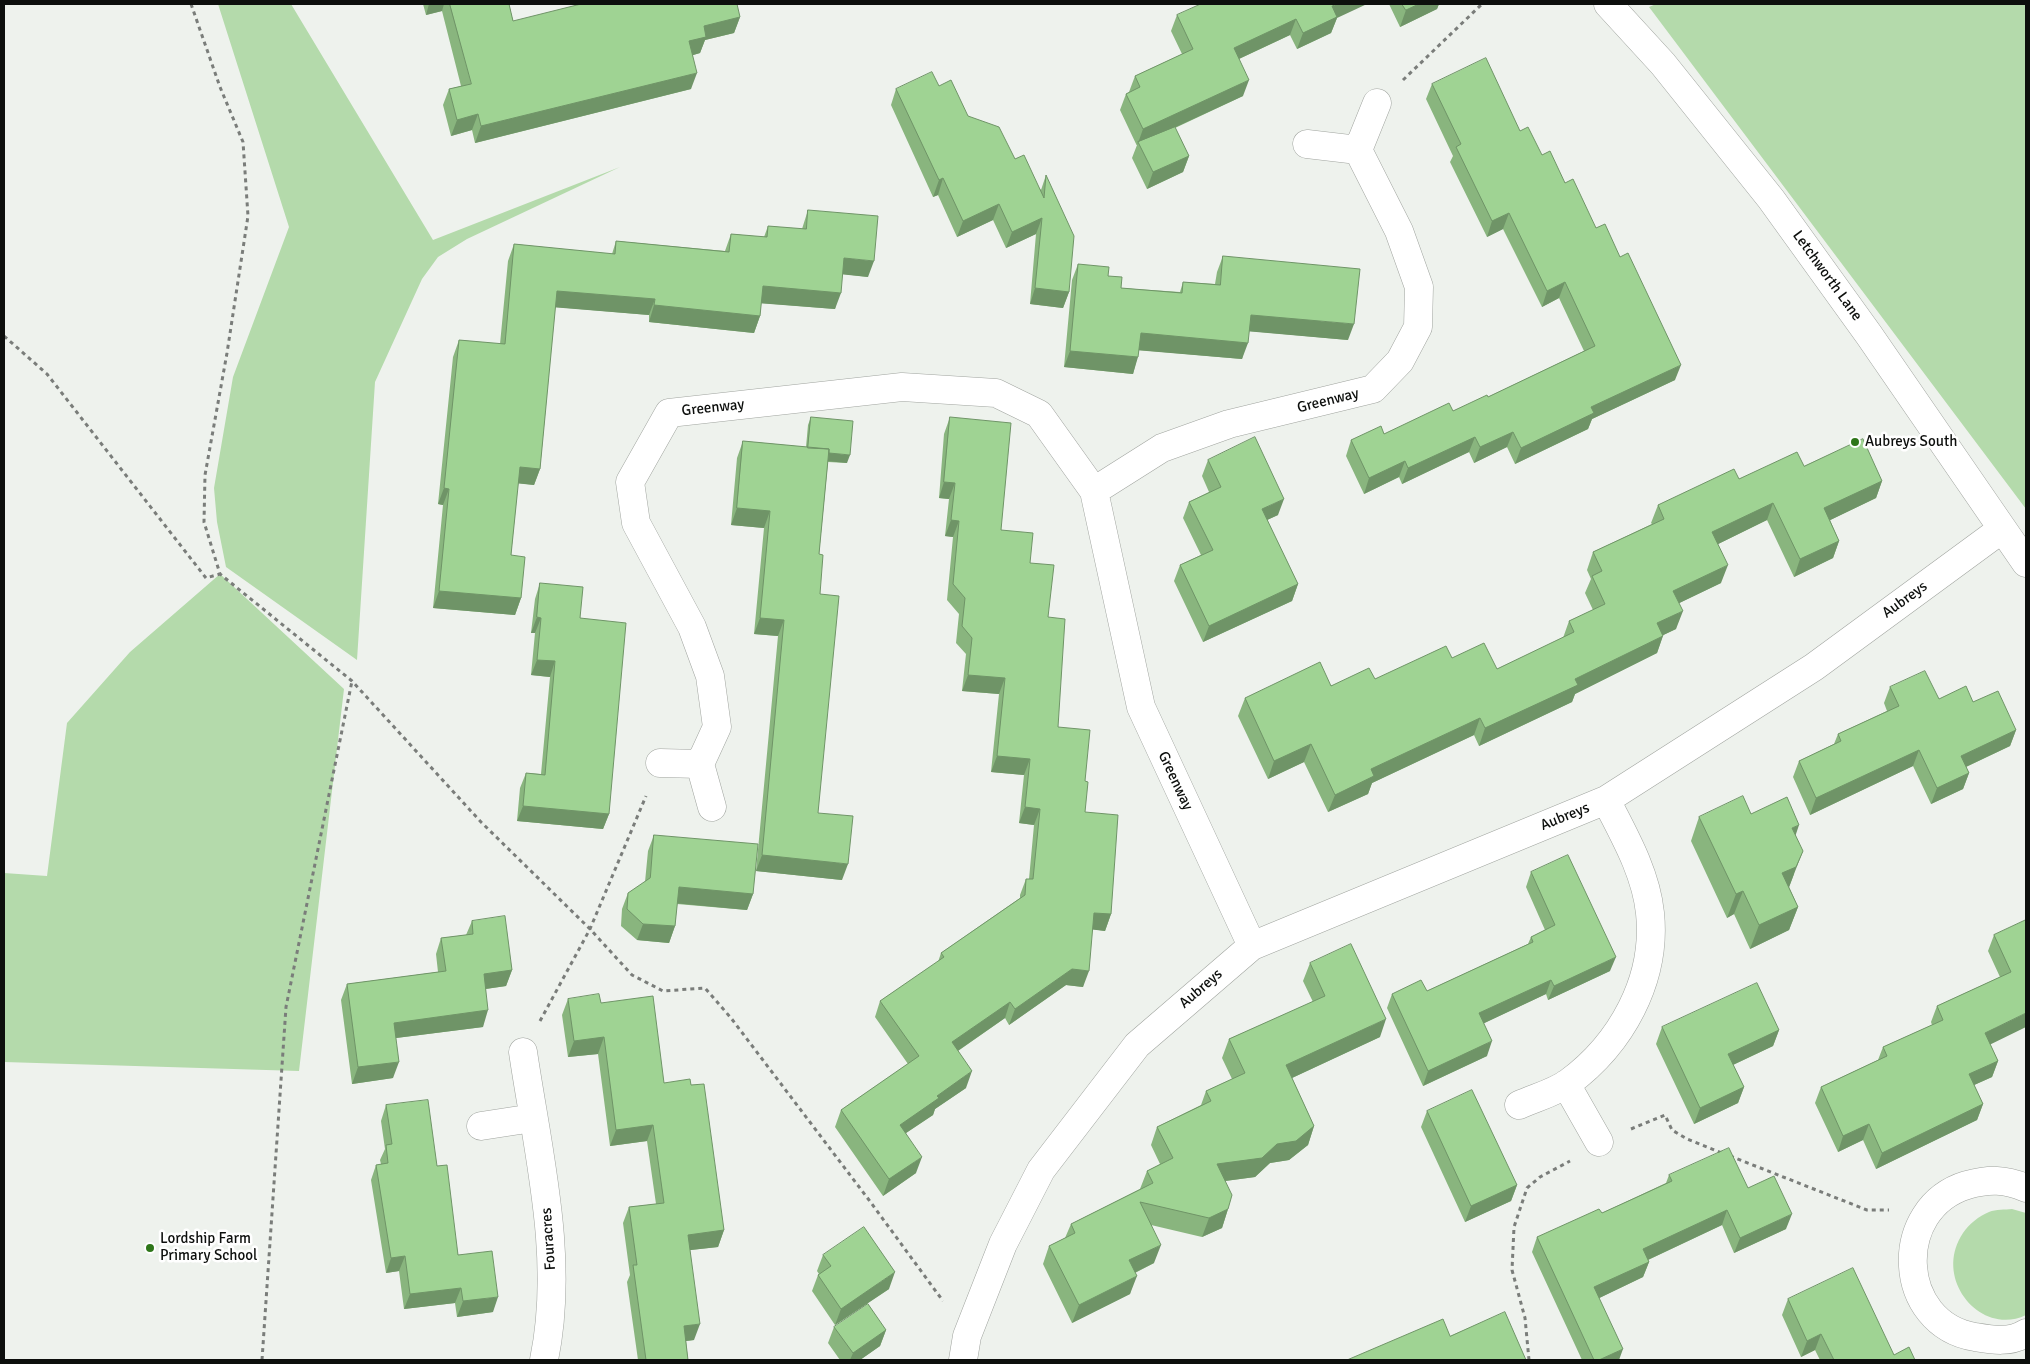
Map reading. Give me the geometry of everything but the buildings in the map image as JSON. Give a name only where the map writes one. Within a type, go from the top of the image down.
[{"type":"street","name":"Letchworth Lane","points":[[1608,4],[1663,64],[1772,199],[2026,563]]},
{"type":"street","points":[[1307,144],[1358,150],[1377,104]]},
{"type":"street","name":"Greenway","points":[[1094,492],[1162,448],[1229,424],[1373,389],[1400,361],[1418,327],[1418,287],[1400,231],[1358,150]]},
{"type":"street","name":"Greenway","points":[[700,764],[717,727],[710,676],[692,627],[636,523],[630,482],[669,413],[902,387],[996,392],[1039,414],[1094,492],[1141,707],[1252,946]]},
{"type":"street","name":"Aubreys","points":[[965,1348],[1003,1244],[1041,1170],[1137,1045],[1252,946],[1606,800],[1814,667],[2002,529]]},
{"type":"street","points":[[660,763],[700,764],[712,806]]},
{"type":"street","name":"Aubreys","points":[[1519,1105],[1566,1084],[1595,1060],[1622,1027],[1639,998],[1651,938],[1650,912],[1641,875],[1629,844],[1606,800]]},
{"type":"street","name":"Fouracres","points":[[523,1052],[546,1202],[552,1276],[548,1338],[544,1360]]},
{"type":"street","points":[[1566,1084],[1599,1142]]},
{"type":"street","points":[[481,1126],[533,1118]]},
{"type":"street","points":[[2026,1188],[2011,1182],[1986,1180],[1951,1190],[1927,1211],[1914,1239],[1912,1275],[1928,1310],[1959,1334],[1999,1341],[2020,1337],[2026,1333]]},
{"type":"path","points":[[191,4],[220,87],[243,142],[248,216],[228,353],[205,475],[204,522],[220,574],[352,681],[480,822],[590,929],[632,975],[663,991],[705,988],[731,1018],[869,1200],[965,1348]]},
{"type":"path","points":[[1377,104],[1482,4]]},
{"type":"path","points":[[4,336],[46,374],[206,578],[220,574]]},
{"type":"path","points":[[262,1360],[286,1007],[352,681]]},
{"type":"path","points":[[523,1052],[590,929],[660,763]]},
{"type":"path","points":[[1529,1360],[1525,1318],[1512,1270],[1514,1227],[1527,1188],[1540,1177],[1587,1152],[1599,1142],[1665,1115],[1672,1130],[1687,1139],[1867,1210],[1927,1211]]},
{"type":"green space","points":[[218,4],[291,4],[433,240],[620,167],[467,239],[438,257],[422,279],[375,382],[357,660],[226,567],[217,522],[214,488],[233,377],[289,227]]},
{"type":"green space","points":[[1656,4],[2026,4],[2026,509],[1649,7]]},
{"type":"green space","points":[[220,574],[344,689],[299,1071],[4,1062],[4,873],[47,876],[67,723],[130,652]]},
{"type":"green space","points":[[2012,1209],[2026,1213],[2026,1315],[2009,1320],[1993,1318],[1978,1311],[1966,1300],[1957,1285],[1953,1268],[1955,1251],[1968,1226],[1989,1212]]},
{"type":"place","name":"Aubreys South","points":[[1855,442]]},
{"type":"place","name":"Lordship Farm Primary School","points":[[150,1248]]}]
